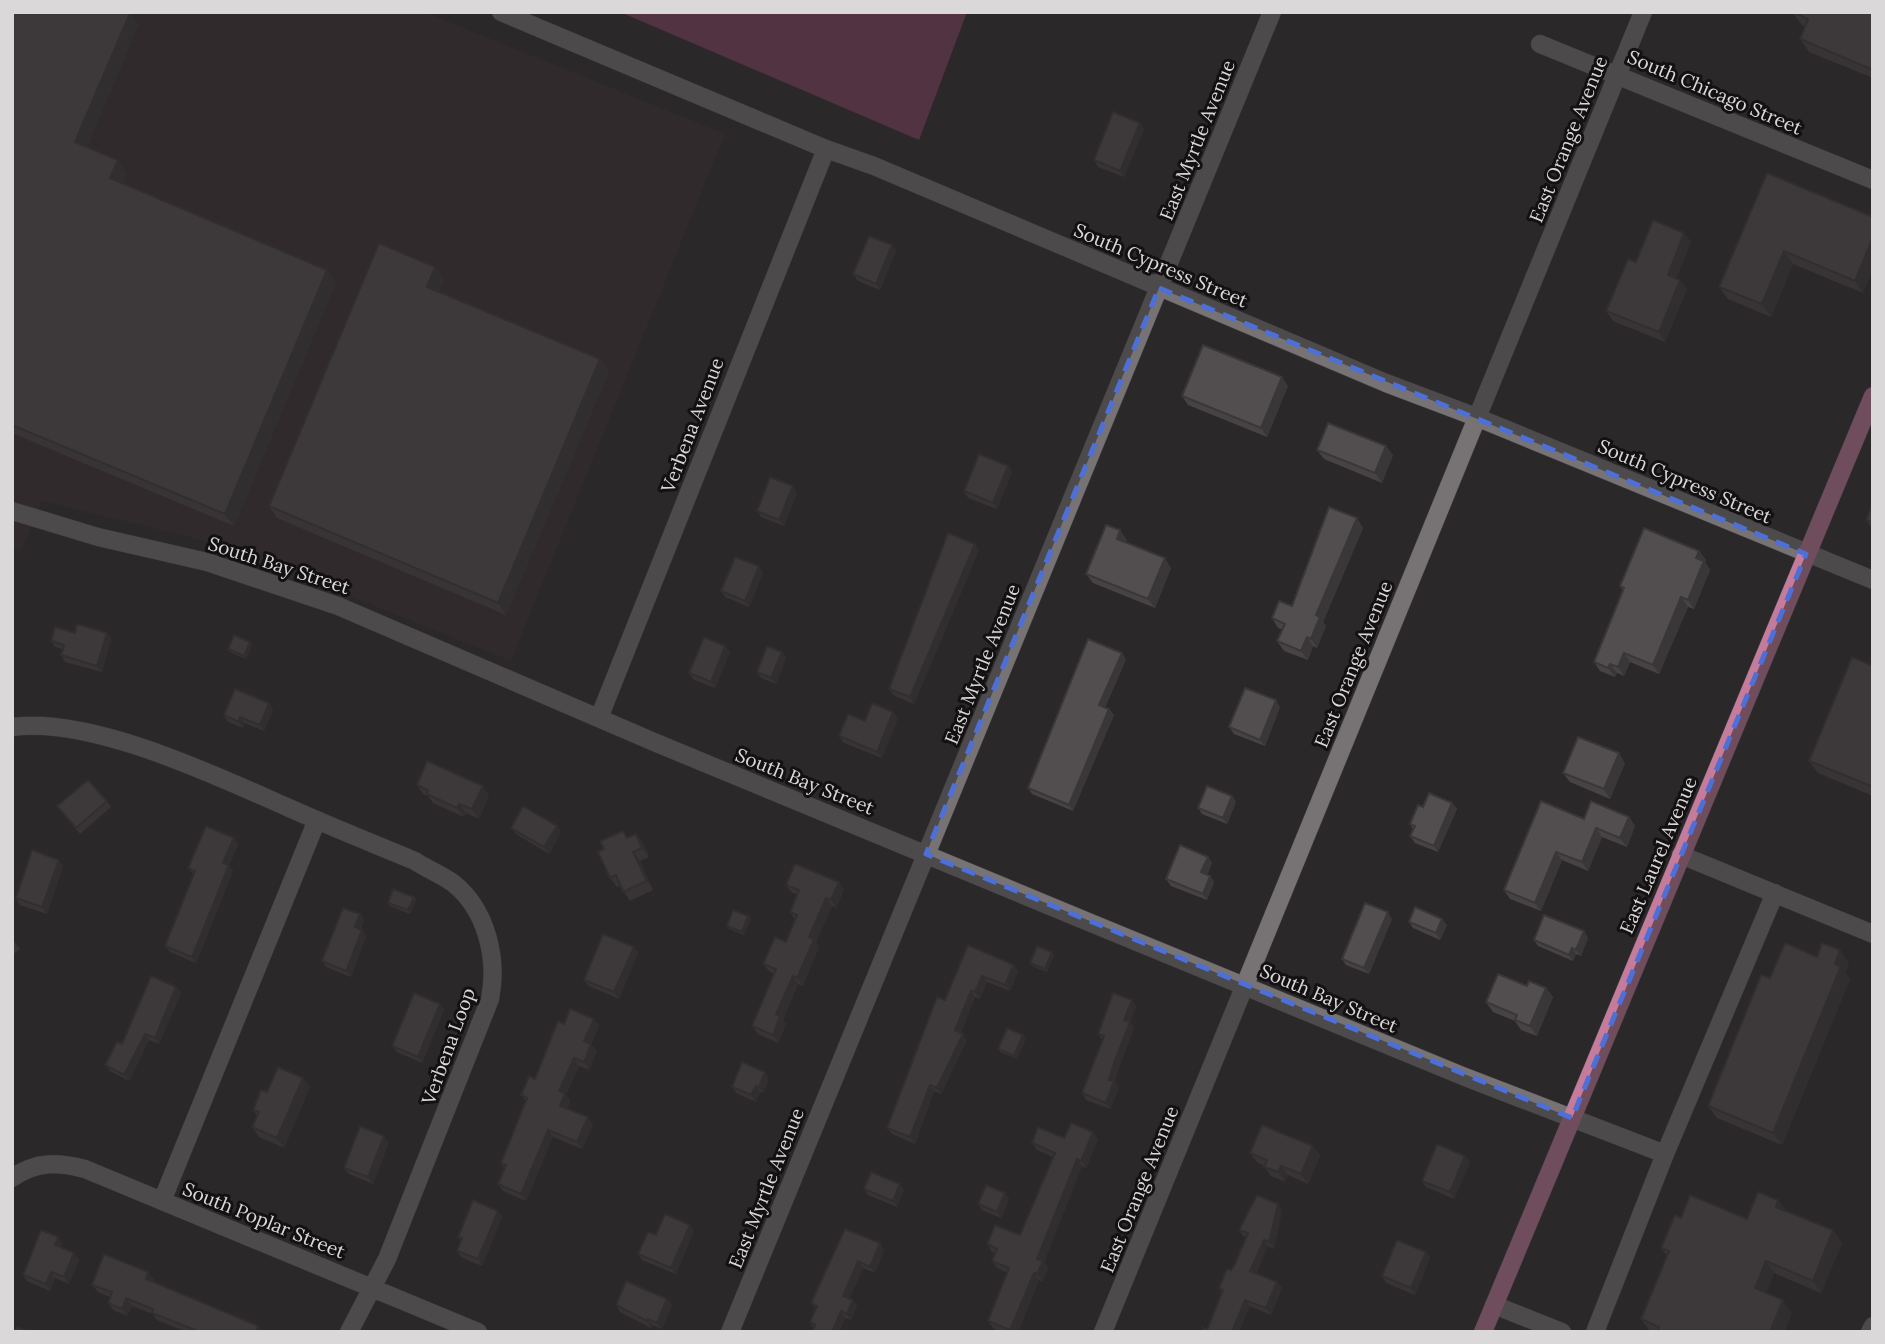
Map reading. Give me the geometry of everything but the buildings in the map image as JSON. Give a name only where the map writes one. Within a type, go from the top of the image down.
[{"type":"main road","name":"East Laurel Avenue","points":[[1483,1332],[1873,396]]},
{"type":"street","name":"South Cypress Street","points":[[500,12],[826,149],[887,171],[1386,383],[1476,417],[1873,580]]},
{"type":"street","name":"East Myrtle Avenue","points":[[730,1332],[1272,12]]},
{"type":"street","name":"East Orange Avenue","points":[[1103,1332],[1643,12]]},
{"type":"street","name":"South Chicago Street","points":[[1540,44],[1873,180]]},
{"type":"street","name":"Verbena Avenue","points":[[599,718],[826,149]]},
{"type":"street","name":"South Bay Street","points":[[12,511],[55,526],[207,562],[273,582],[381,623],[599,718],[1465,1077],[1665,1154]]},
{"type":"street","name":"Verbena Loop","points":[[12,727],[30,725],[60,728],[162,754],[415,861],[454,884],[469,900],[489,938],[493,959],[490,999],[404,1219],[349,1332]]},
{"type":"street","points":[[162,1201],[317,821]]},
{"type":"street","points":[[1681,855],[1873,934]]},
{"type":"street","points":[[1595,1332],[1665,1154],[1774,893]]},
{"type":"street","name":"South Poplar Street","points":[[12,1178],[40,1164],[74,1166],[478,1332]]},
{"type":"street","points":[[1494,1305],[1562,1332]]},
{"type":"street","points":[[1871,1332],[1873,1326]]},
{"type":"highlighted area","points":[[1159,288],[1806,554],[1572,1118],[926,854]]},
{"type":"shaded area","points":[[12,12],[424,12],[725,134],[511,661],[227,546],[42,501],[21,551],[12,547]]},
{"type":"shaded area","points":[[620,12],[967,12],[919,140]]}]
